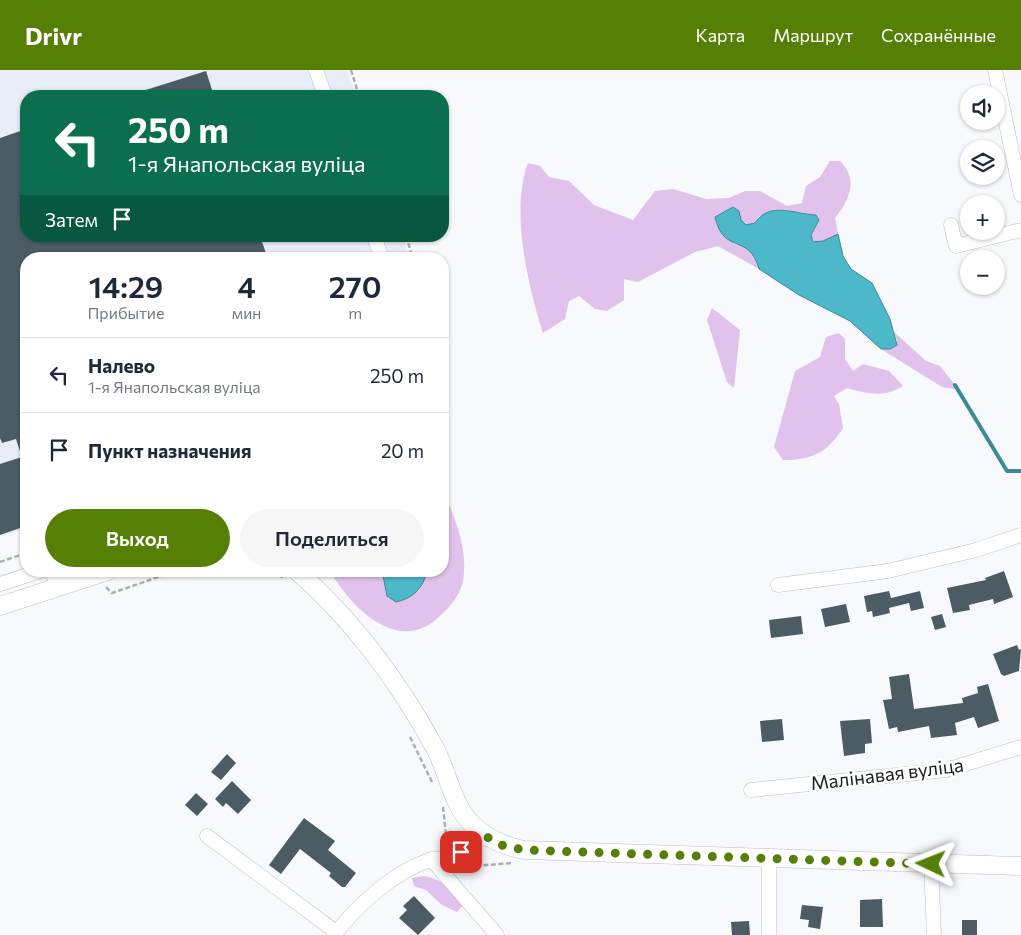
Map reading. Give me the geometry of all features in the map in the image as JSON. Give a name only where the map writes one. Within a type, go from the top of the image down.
[{"type":"main road","points":[[0,606],[54,579],[105,577]]},
{"type":"main road","points":[[294,577],[332,604],[366,643],[398,686],[438,753],[469,823],[485,836],[504,846],[524,850],[1021,866]]},
{"type":"street","points":[[316,70],[323,90]]},
{"type":"street","points":[[995,70],[1021,195]]},
{"type":"street","points":[[951,225],[956,246],[972,240]]},
{"type":"street","points":[[1005,232],[1021,230]]},
{"type":"street","points":[[778,585],[888,571],[976,550],[1021,535]]},
{"type":"street","points":[[0,584],[22,577]]},
{"type":"street","name":"Малінавая вуліца","points":[[751,790],[946,770],[1021,747]]},
{"type":"street","points":[[207,836],[335,934],[377,891],[404,872],[431,859],[450,857],[472,846],[485,836]]},
{"type":"street","points":[[769,858],[769,935]]},
{"type":"street","points":[[431,859],[497,935]]},
{"type":"street","points":[[931,864],[934,935]]},
{"type":"path","points":[[350,70],[357,90]]},
{"type":"path","points":[[0,562],[20,555]]},
{"type":"path","points":[[105,577],[112,593],[159,577]]},
{"type":"path","points":[[409,734],[434,786]]},
{"type":"path","points":[[442,803],[448,850]]},
{"type":"shaded area","points":[[0,70],[347,70],[354,90],[20,90],[20,242],[404,242],[408,252],[20,252],[20,530],[0,537]]},
{"type":"shaded area","points":[[830,161],[840,161],[846,168],[850,182],[848,197],[835,218],[838,234],[823,241],[813,242],[810,235],[819,220],[816,215],[781,210],[759,216],[755,223],[746,226],[741,220],[734,244],[749,248],[756,258],[759,269],[718,246],[695,252],[638,282],[624,279],[624,300],[607,311],[595,309],[579,296],[569,301],[565,319],[543,333],[532,293],[523,248],[521,203],[523,182],[528,163],[540,166],[549,177],[569,181],[594,205],[633,220],[655,191],[673,189],[706,199],[729,198],[745,191],[760,191],[787,206],[802,203],[806,186],[820,177]]},
{"type":"shaded area","points":[[712,308],[740,330],[734,388],[727,382],[707,320]]},
{"type":"shaded area","points":[[893,331],[926,361],[940,366],[955,385],[955,389],[942,387],[881,349],[890,349],[897,340]]},
{"type":"shaded area","points":[[839,333],[845,339],[845,359],[853,371],[863,364],[889,371],[903,386],[896,390],[876,394],[847,388],[834,396],[839,404],[843,428],[837,437],[825,449],[811,456],[802,459],[783,460],[774,447],[795,371],[820,357],[826,337]]},
{"type":"shaded area","points":[[449,504],[458,527],[463,549],[464,570],[462,586],[457,596],[444,612],[424,627],[409,631],[393,629],[378,623],[351,600],[334,577],[383,577],[384,584],[419,591],[425,577],[449,577]]},
{"type":"shaded area","points":[[425,876],[443,883],[456,894],[463,905],[457,912],[442,905],[426,890],[414,886],[412,878]]},
{"type":"water","points":[[733,207],[739,211],[741,220],[746,225],[755,223],[767,212],[783,210],[816,215],[819,220],[811,235],[813,242],[823,241],[838,234],[843,256],[851,269],[872,283],[890,319],[897,345],[890,349],[881,349],[850,321],[799,295],[759,269],[755,258],[749,251],[730,241],[719,229],[715,217]]},
{"type":"water","points":[[383,577],[425,577],[420,588],[407,598],[396,602],[387,596]]},
{"type":"building","points":[[206,71],[212,90],[146,90]]},
{"type":"building","points":[[20,131],[20,242],[262,242],[266,252],[20,252],[20,451],[16,439],[2,443],[0,438],[0,138]]},
{"type":"building","points":[[20,458],[20,528],[0,535],[0,464]]},
{"type":"building","points":[[1004,571],[1013,597],[994,604],[993,599],[969,605],[970,610],[953,613],[947,588],[986,580],[985,578]]},
{"type":"building","points":[[889,591],[891,598],[920,591],[924,608],[911,611],[909,603],[889,608],[890,613],[873,617],[872,611],[867,612],[864,596]]},
{"type":"building","points":[[846,604],[850,622],[825,627],[821,609]]},
{"type":"building","points":[[942,614],[946,627],[935,630],[931,617]]},
{"type":"building","points":[[801,616],[803,634],[771,638],[769,620]]},
{"type":"building","points":[[1017,645],[1019,650],[1021,649],[1019,671],[1004,676],[1001,674],[993,654]]},
{"type":"building","points":[[909,674],[914,709],[963,703],[962,698],[978,693],[977,687],[988,684],[999,721],[978,728],[974,717],[955,723],[957,735],[931,738],[929,726],[898,732],[897,727],[889,729],[883,700],[892,699],[889,677]]},
{"type":"building","points":[[782,719],[784,740],[762,742],[760,721]]},
{"type":"building","points":[[870,719],[872,743],[865,744],[865,753],[844,756],[840,721]]},
{"type":"building","points":[[227,754],[236,763],[221,780],[211,772]]},
{"type":"building","points":[[232,781],[251,800],[238,814],[226,803],[223,807],[215,799]]},
{"type":"building","points":[[196,793],[208,804],[197,816],[185,805]]},
{"type":"building","points":[[304,818],[335,841],[328,850],[356,873],[345,887],[342,887],[329,876],[331,873],[300,849],[281,874],[269,865]]},
{"type":"building","points":[[414,896],[435,918],[418,935],[399,918],[407,910],[403,906]]},
{"type":"building","points":[[882,899],[883,927],[860,927],[860,900]]},
{"type":"building","points":[[802,905],[823,907],[820,929],[808,927],[809,920],[800,919]]},
{"type":"building","points":[[962,920],[977,920],[977,935],[962,935]]},
{"type":"building","points":[[749,921],[750,935],[732,935],[731,922]]},
{"type":"waterway","points":[[955,385],[1007,471],[1021,471]]},
{"type":"route","points":[[461,852],[485,836],[504,846],[524,850],[931,864]]}]
